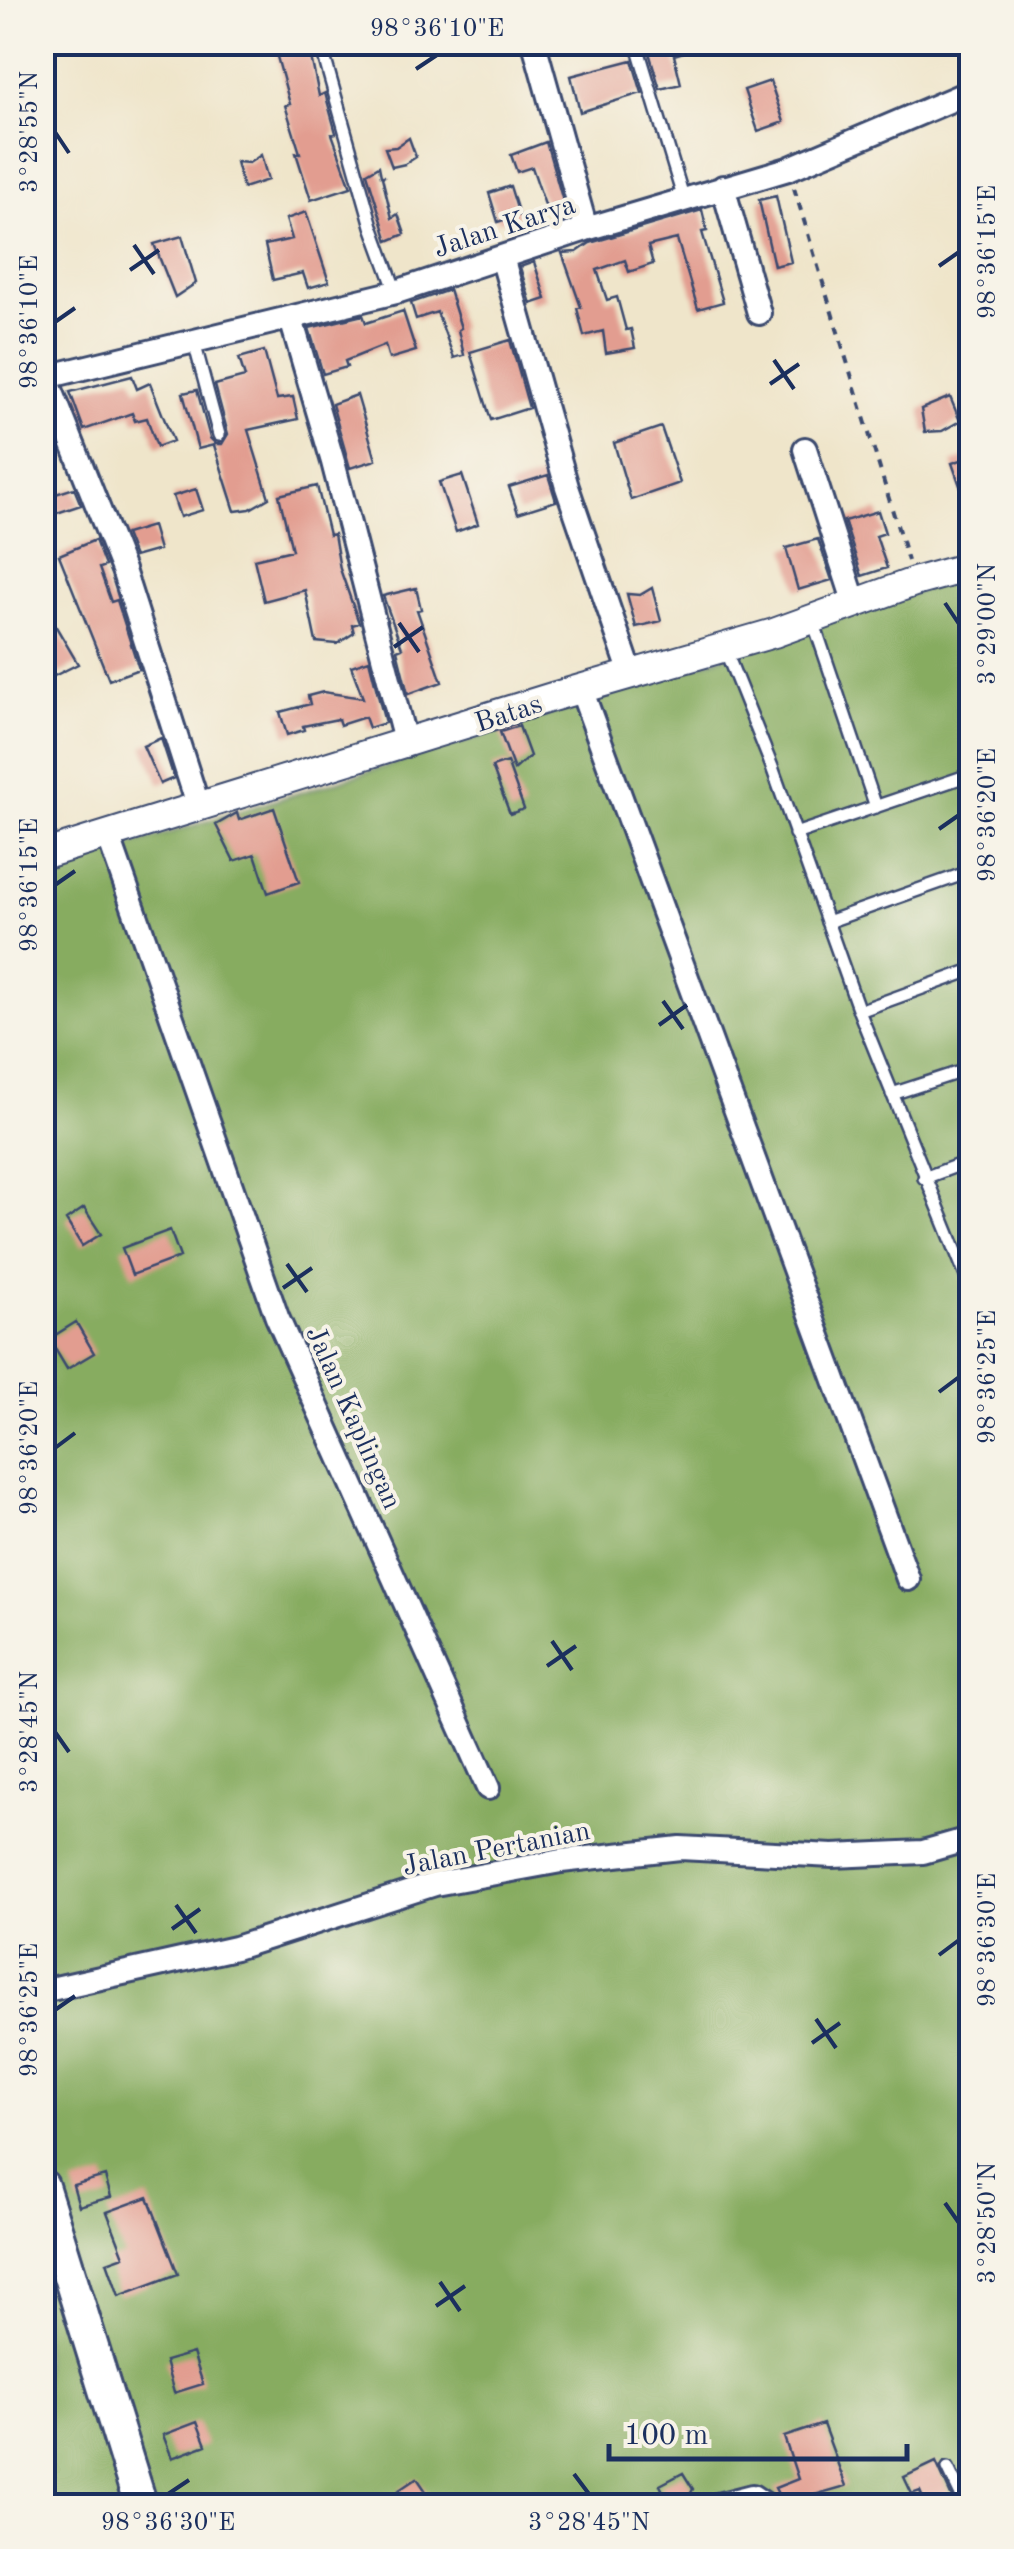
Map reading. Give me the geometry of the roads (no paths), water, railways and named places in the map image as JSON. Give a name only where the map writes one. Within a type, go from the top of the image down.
[{"type":"main road","points":[[42,2186],[141,2506]]},
{"type":"street","points":[[534,43],[586,228]]},
{"type":"street","name":"Jalan Karya","points":[[44,378],[396,292],[586,228],[788,169],[972,91]]},
{"type":"street","points":[[722,187],[759,313]]},
{"type":"street","points":[[502,256],[567,487],[631,674]]},
{"type":"street","points":[[292,319],[406,745]]},
{"type":"street","points":[[44,378],[123,570],[162,682],[198,806]]},
{"type":"street","points":[[805,449],[855,604]]},
{"type":"street","name":"Batas","points":[[42,855],[812,620],[914,582],[972,566]]},
{"type":"street","points":[[581,689],[908,1579]]},
{"type":"street","name":"Jalan Kaplingan","points":[[108,835],[277,1317],[488,1788]]},
{"type":"street","name":"Jalan Pertanian","points":[[42,1991],[235,1948],[435,1884],[560,1860],[680,1848],[833,1856],[924,1852],[972,1838]]},
{"type":"street","points":[[713,2506],[752,2496],[767,2506]]},
{"type":"lane","points":[[320,42],[372,226],[396,292]]},
{"type":"lane","points":[[636,42],[684,200]]},
{"type":"lane","points":[[194,342],[219,436]]},
{"type":"lane","points":[[812,620],[876,807]]},
{"type":"lane","points":[[724,647],[859,1011],[972,1291]]},
{"type":"lane","points":[[796,834],[970,778]]},
{"type":"lane","points":[[827,922],[972,871]]},
{"type":"lane","points":[[859,1011],[972,970]]},
{"type":"lane","points":[[892,1094],[972,1068]]},
{"type":"lane","points":[[924,1178],[972,1160]]},
{"type":"lane","points":[[958,1258],[972,1253]]},
{"type":"lane","points":[[948,2468],[966,2506]]}]
